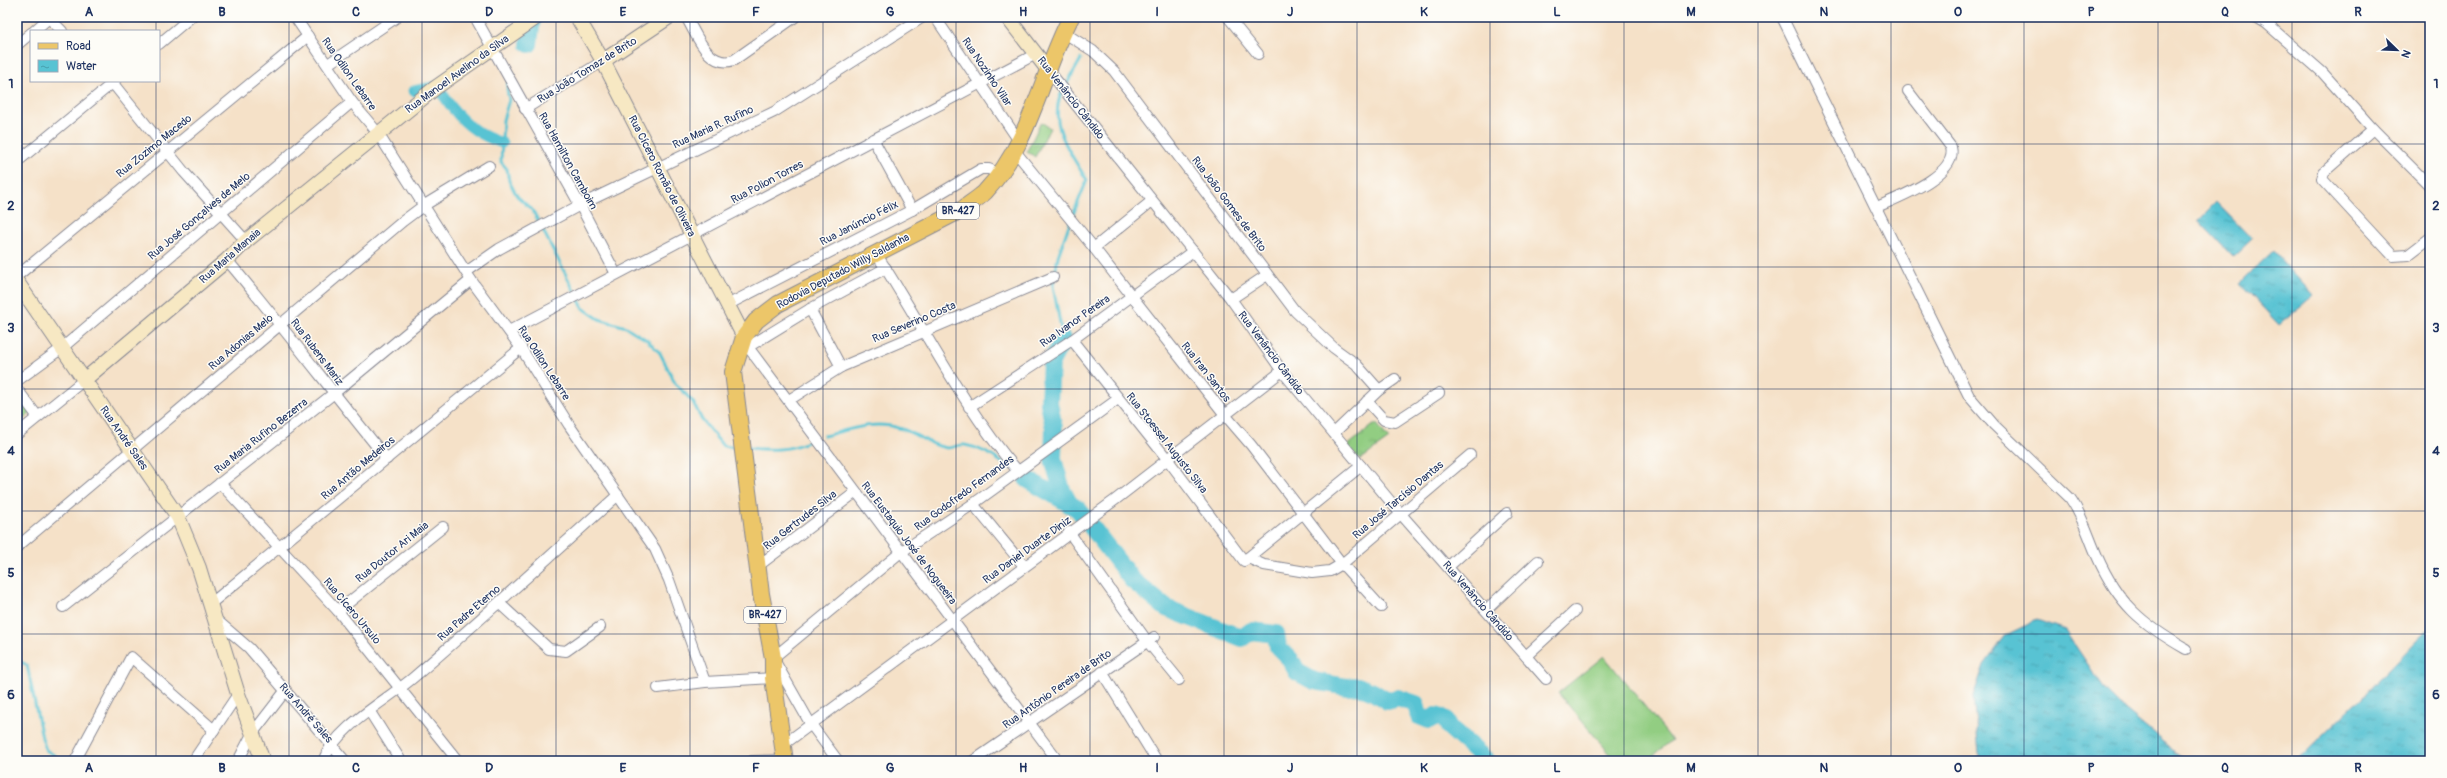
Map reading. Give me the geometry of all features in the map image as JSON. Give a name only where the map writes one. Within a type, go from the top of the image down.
[{"type":"main road","name":"Rodovia Deputado Willy Saldanha","points":[[784,756],[773,678],[773,658],[761,594],[733,372],[756,321],[778,304],[876,252],[963,209],[984,193],[999,174],[1017,145],[1049,71],[1063,32],[1071,17]]},
{"type":"street","points":[[35,30],[49,17],[61,30]]},
{"type":"street","points":[[160,43],[191,17]]},
{"type":"street","name":"Rua Odilon Lebarre","points":[[295,17],[328,64],[352,102],[378,132],[423,206],[469,276],[521,348],[569,425],[655,549],[664,566],[705,682]]},
{"type":"street","points":[[328,64],[397,17]]},
{"type":"street","name":"Rua Hamilton Camboim","points":[[475,17],[525,109],[580,205],[616,274]]},
{"type":"street","name":"Rua Manoel Avelino da Silva","points":[[378,132],[492,47],[537,17]]},
{"type":"street","name":"Rua Cícero Romão de Oliveira","points":[[576,17],[603,61],[658,166],[729,304],[746,342]]},
{"type":"street","name":"Rua João Tomaz de Brito","points":[[525,109],[603,61],[669,17]]},
{"type":"street","points":[[686,17],[710,56],[722,62],[734,60],[795,17]]},
{"type":"street","name":"Rua Maria R. Rufino","points":[[469,276],[500,249],[580,205],[658,166],[774,112],[923,17]]},
{"type":"street","name":"Rua Nozinho Vilar","points":[[935,17],[981,83],[1017,145]]},
{"type":"street","name":"Rua Venâncio Cândido","points":[[1007,17],[1231,299],[1282,371],[1400,513],[1546,679]]},
{"type":"street","points":[[1228,17],[1258,54]]},
{"type":"street","points":[[1782,17],[1969,396],[1994,425],[2070,498],[2080,512],[2104,572],[2132,613],[2157,632],[2186,649]]},
{"type":"street","points":[[2256,17],[2266,23],[2322,72],[2373,129],[2430,186]]},
{"type":"street","name":"Rua João Gomes de Brito","points":[[1063,32],[1093,51],[1114,71],[1267,275],[1309,326],[1356,364],[1379,390]]},
{"type":"street","points":[[17,45],[30,34]]},
{"type":"street","name":"Rua Zozimo Macedo","points":[[17,276],[308,36]]},
{"type":"street","name":"Rua Polion Torres","points":[[509,331],[1036,54]]},
{"type":"street","points":[[17,162],[112,82],[167,151],[246,241]]},
{"type":"street","points":[[1877,207],[1911,191],[1939,174],[1949,164],[1952,155],[1951,147],[1908,91]]},
{"type":"street","name":"Rua José Gonçalves de Melo","points":[[17,381],[62,348],[352,102]]},
{"type":"street","points":[[2373,129],[2324,172],[2322,179],[2393,256],[2408,255],[2430,238]]},
{"type":"street","name":"Rua Maria Manaia","points":[[84,380],[228,260],[246,241],[378,132]]},
{"type":"street","points":[[873,139],[912,210]]},
{"type":"street","name":"Rua Iran Santos","points":[[1017,145],[1094,248],[1226,416],[1251,445],[1342,564],[1381,607]]},
{"type":"street","name":"Rua Adonias Melo","points":[[17,547],[423,206],[489,166]]},
{"type":"street","name":"Rua Janúncio Félix","points":[[729,304],[912,210],[981,169],[989,169],[999,174]]},
{"type":"street","points":[[1094,248],[1152,201]]},
{"type":"street","name":"Rua Ivanor Pereira","points":[[969,408],[1072,340],[1193,251]]},
{"type":"street","points":[[876,252],[969,408],[992,441],[1017,470]]},
{"type":"street","name":"Rua Rubens Mariz","points":[[228,260],[281,324],[333,394],[387,459]]},
{"type":"street","points":[[746,342],[886,268]]},
{"type":"street","points":[[1231,299],[1267,275]]},
{"type":"street","name":"Rua Maria Rufino Bezerra","points":[[63,606],[333,394],[469,276]]},
{"type":"street","name":"Rua Severino Costa","points":[[789,400],[841,367],[1053,277]]},
{"type":"street","name":"Rua André Sales","points":[[17,282],[178,517],[199,568],[211,611],[249,648],[332,743],[345,761]]},
{"type":"street","points":[[810,309],[841,367]]},
{"type":"street","name":"Rua Stoessel Augusto Silva","points":[[1072,340],[1246,559]]},
{"type":"street","name":"Rua Eustaquio José de Nogueeira","points":[[746,342],[951,620],[1058,761]]},
{"type":"street","name":"Rua Antão Medeiros","points":[[211,611],[281,547],[521,348]]},
{"type":"street","name":"Rua Daniel Duarte Diniz","points":[[784,756],[810,723],[1070,532],[1094,516],[1226,416],[1282,371]]},
{"type":"street","points":[[1334,433],[1379,390],[1395,379]]},
{"type":"street","points":[[17,434],[84,380]]},
{"type":"street","points":[[17,389],[38,417]]},
{"type":"street","points":[[1367,401],[1379,416],[1390,422],[1400,421],[1439,393]]},
{"type":"street","name":"Rua Godofredo Fernandes","points":[[773,658],[901,552],[973,504],[1017,470],[1118,399]]},
{"type":"street","name":"Rua José Tarcísio Dantas","points":[[1246,559],[1264,565],[1312,573],[1330,571],[1342,564],[1400,513],[1470,455]]},
{"type":"street","points":[[1246,559],[1304,515],[1361,466]]},
{"type":"street","name":"Rua Cícero Ursulo","points":[[220,483],[281,547],[338,611],[458,761]]},
{"type":"street","name":"Rua Gertrudes Silva","points":[[758,566],[856,492]]},
{"type":"street","name":"Rua Padre Eterno","points":[[332,743],[400,689],[499,603],[618,495]]},
{"type":"street","points":[[973,504],[1024,566]]},
{"type":"street","points":[[1448,567],[1507,513]]},
{"type":"street","name":"Rua Doutor Ari Maia","points":[[338,611],[442,527]]},
{"type":"street","points":[[1070,532],[1151,639],[1179,680]]},
{"type":"street","points":[[1486,610],[1538,561]]},
{"type":"street","points":[[499,603],[549,649],[559,652],[566,651],[600,627]]},
{"type":"street","points":[[211,611],[238,694],[263,761]]},
{"type":"street","points":[[1526,656],[1576,611]]},
{"type":"street","name":"Rua Antônio Pereira de Brito","points":[[973,761],[1151,639]]},
{"type":"street","points":[[75,761],[131,657],[214,730]]},
{"type":"street","points":[[773,658],[810,723],[838,761]]},
{"type":"street","points":[[1102,672],[1157,761]]},
{"type":"street","points":[[658,688],[705,682],[773,678]]},
{"type":"street","points":[[238,761],[252,734],[286,690]]},
{"type":"street","points":[[193,761],[238,694]]},
{"type":"street","points":[[370,712],[402,761]]},
{"type":"street","points":[[324,761],[332,743]]},
{"type":"street","points":[[752,761],[784,756]]},
{"type":"green space","points":[[1041,122],[1050,128],[1035,157],[1027,151]]},
{"type":"green space","points":[[17,387],[34,410],[17,425]]},
{"type":"green space","points":[[1376,423],[1389,439],[1360,460],[1347,446]]},
{"type":"green space","points":[[1604,656],[1672,740],[1647,761],[1616,761],[1558,693]]},
{"type":"water","points":[[2216,202],[2252,239],[2233,257],[2198,220]]},
{"type":"water","points":[[2273,251],[2314,296],[2279,325],[2240,283]]},
{"type":"water","points":[[2037,620],[2065,630],[2105,690],[2126,711],[2175,752],[2189,761],[1980,761],[1973,697],[1984,665],[2006,635]]},
{"type":"water","points":[[2430,627],[2430,761],[2293,761],[2305,753]]},
{"type":"waterway","points":[[529,44],[532,17]]},
{"type":"waterway","points":[[1065,87],[1081,59]]},
{"type":"waterway","points":[[508,82],[507,89],[509,100],[503,120],[501,162],[507,169],[509,181],[517,196],[533,211],[583,308],[599,319],[626,327],[647,340],[660,353],[675,383],[693,402],[702,420],[723,446],[738,448]]},
{"type":"waterway","points":[[414,91],[433,87],[437,89],[459,116],[470,126],[481,134],[502,143]]},
{"type":"waterway","points":[[1062,92],[1058,103],[1057,115],[1059,126],[1068,149],[1087,180],[1072,217]]},
{"type":"waterway","points":[[1063,339],[1053,286],[1058,256],[1070,222]]},
{"type":"waterway","points":[[1063,339],[1051,362],[1049,403],[1054,428],[1053,459],[1062,490],[1070,505]]},
{"type":"waterway","points":[[824,436],[871,425],[890,426],[905,430],[940,447],[949,448],[963,445],[978,448],[1010,468]]},
{"type":"waterway","points":[[748,448],[787,448],[809,441]]},
{"type":"waterway","points":[[1018,473],[1027,479]]},
{"type":"waterway","points":[[1027,479],[1078,509],[1132,580],[1166,608],[1242,638],[1251,631],[1276,634],[1278,647],[1290,659],[1297,672],[1314,681],[1347,687],[1358,686],[1373,692],[1387,701],[1398,698],[1416,704],[1419,716],[1429,720],[1436,716],[1445,719],[1449,727],[1487,761]]},
{"type":"waterway","points":[[17,660],[27,665],[42,738],[46,750],[63,761]]}]
